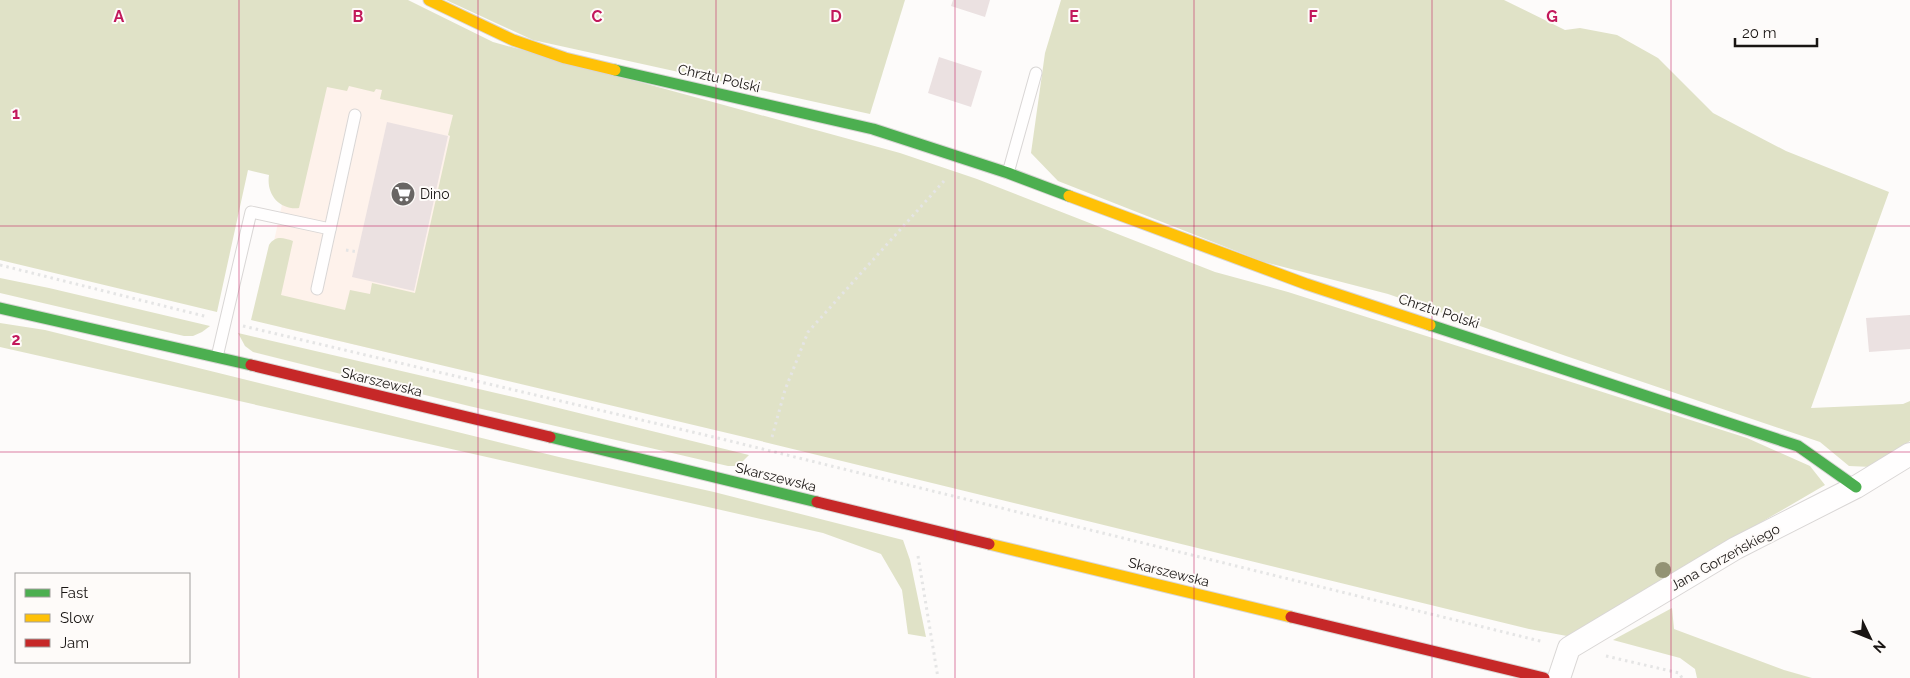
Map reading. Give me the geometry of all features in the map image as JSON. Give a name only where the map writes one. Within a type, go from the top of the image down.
[{"type":"main road","name":"Chrztu Polski","points":[[429,0],[513,40],[566,58],[873,129],[1008,173],[1306,284],[1798,446],[1856,487]]},
{"type":"main road","name":"Skarszewska","points":[[0,308],[217,357],[1544,678]]},
{"type":"street","name":"Jana Gorzeńskiego","points":[[1569,648],[1736,548],[1856,487],[1910,454]]},
{"type":"street","points":[[1559,678],[1569,648]]},
{"type":"lane","points":[[1008,173],[1036,72]]},
{"type":"lane","points":[[317,289],[355,115]]},
{"type":"lane","points":[[217,357],[251,212],[330,229]]},
{"type":"path","points":[[772,437],[785,390],[808,332],[963,158]]},
{"type":"path","points":[[0,265],[712,437],[1569,648],[1679,673],[1682,678]]},
{"type":"path","points":[[896,521],[919,559],[938,678]]},
{"type":"shaded area","points":[[319,35],[485,48],[416,359],[280,327],[262,296]]},
{"type":"green space","points":[[0,0],[408,0],[493,42],[900,153],[977,179],[1215,272],[1288,292],[1747,438],[1810,466],[1825,485],[1567,636],[1529,629],[740,436],[251,320],[269,245],[274,240],[283,238],[293,241],[281,295],[345,310],[350,290],[370,294],[372,283],[415,293],[453,115],[380,99],[382,90],[376,89],[374,92],[349,86],[347,91],[327,87],[299,208],[285,206],[275,199],[270,188],[269,175],[248,170],[217,312],[0,260]]},
{"type":"green space","points":[[446,0],[905,0],[870,114],[533,40]]},
{"type":"green space","points":[[1061,0],[1504,0],[1565,30],[1580,28],[1617,35],[1658,58],[1713,113],[1786,151],[1889,192],[1811,408],[1903,404],[1910,401],[1910,441],[1872,467],[1849,466],[1820,442],[1388,294],[1264,262],[1058,181],[1031,153],[1045,53]]},
{"type":"green space","points":[[0,278],[210,326],[193,336],[184,336],[0,293]]},
{"type":"green space","points":[[0,323],[45,330],[559,457],[714,492],[903,540],[910,560],[926,637],[908,634],[902,590],[881,554],[823,533],[0,347]]},
{"type":"green space","points":[[238,333],[526,400],[749,455],[738,466],[728,466],[469,406],[253,352],[245,346]]},
{"type":"green space","points":[[1672,608],[1674,629],[1784,670],[1812,678],[1697,678],[1695,669],[1680,658],[1613,640]]},
{"type":"building","points":[[953,0],[990,0],[985,17],[951,6]]},
{"type":"building","points":[[939,57],[982,71],[971,107],[928,93]]},
{"type":"building","name":"Dino","points":[[387,122],[448,136],[414,291],[352,277]]},
{"type":"building","points":[[1910,315],[1910,349],[1869,352],[1866,318]]},
{"type":"traffic: fast","points":[[615,70],[873,129],[1008,173],[1069,196]]},
{"type":"traffic: fast","points":[[0,308],[251,365]]},
{"type":"traffic: fast","points":[[1430,325],[1798,446],[1856,487]]},
{"type":"traffic: fast","points":[[550,437],[817,502]]},
{"type":"traffic: slow","points":[[429,0],[513,40],[565,58],[615,70]]},
{"type":"traffic: slow","points":[[1069,196],[1306,284],[1430,325]]},
{"type":"traffic: slow","points":[[989,544],[1291,617]]},
{"type":"traffic: jam","points":[[251,365],[550,437]]},
{"type":"traffic: jam","points":[[817,502],[989,544]]},
{"type":"traffic: jam","points":[[1291,617],[1544,678]]},
{"type":"place","name":"Dino","points":[[403,194]]}]
